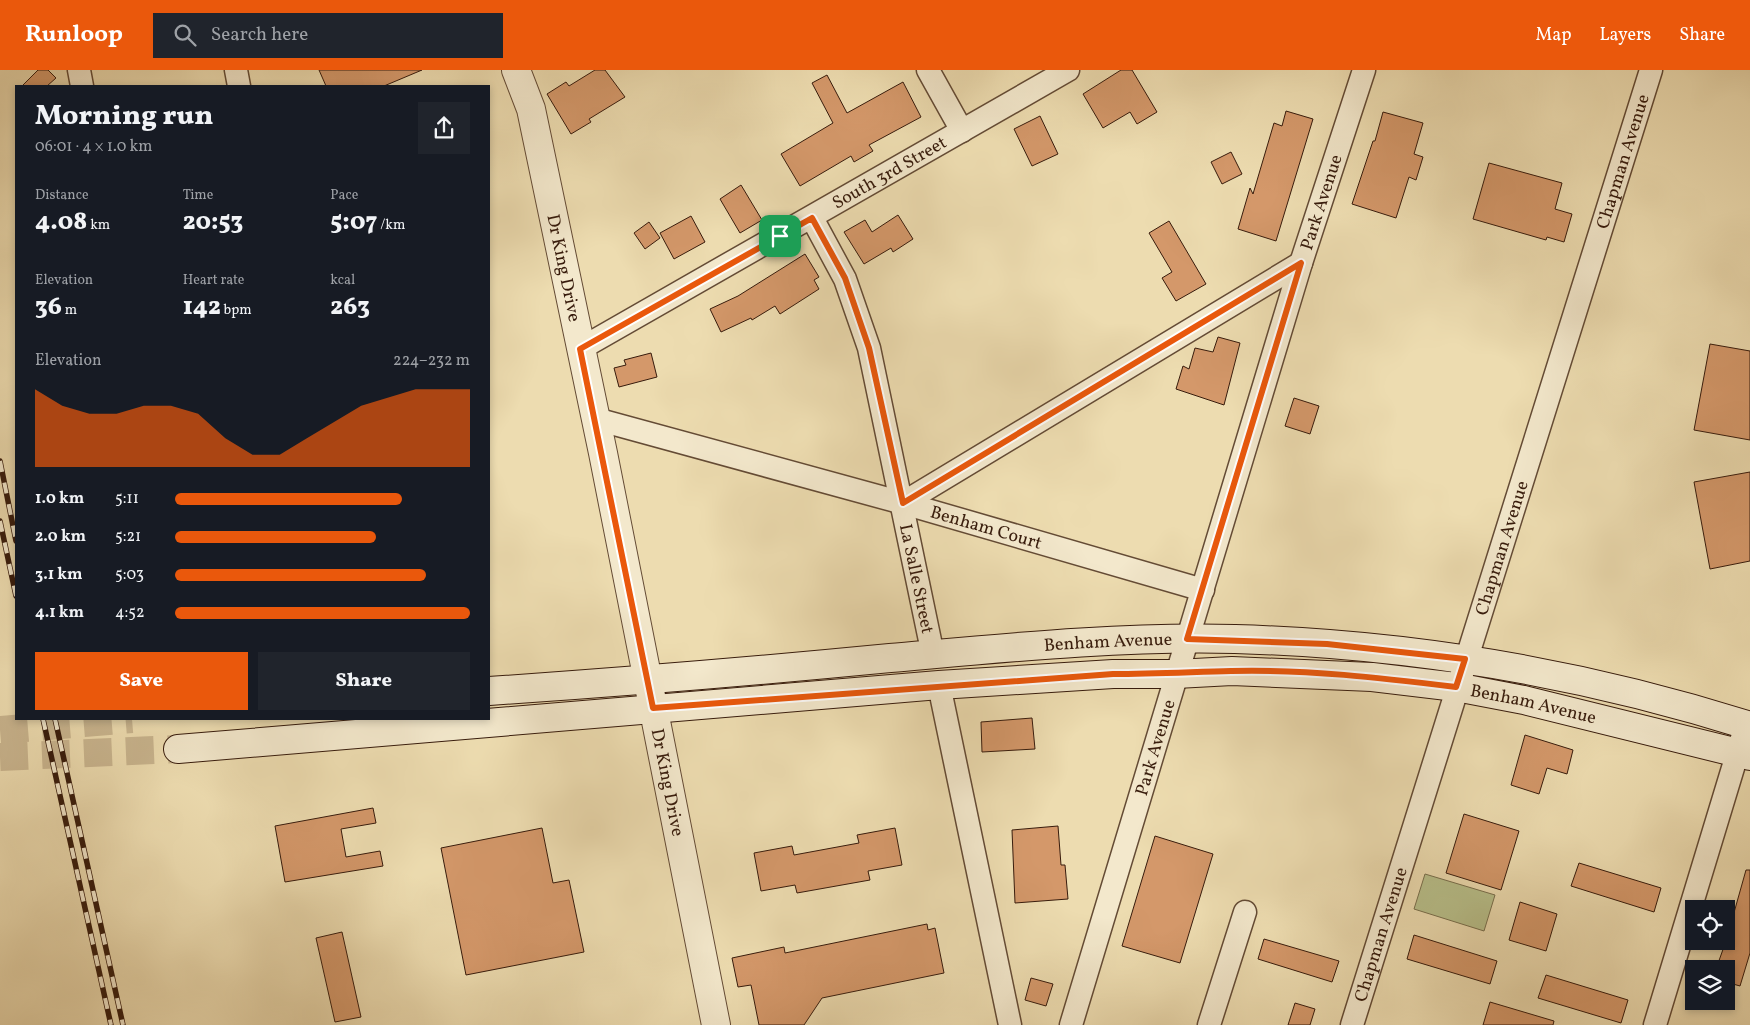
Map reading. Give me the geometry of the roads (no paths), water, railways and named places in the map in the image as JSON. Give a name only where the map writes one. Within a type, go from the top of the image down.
[{"type":"main road","name":"Dr King Drive","points":[[521,72],[596,419],[716,1025]]},
{"type":"main road","name":"Benham Avenue","points":[[490,691],[648,681],[1100,642],[1187,639],[1327,644],[1465,659],[1532,670],[1618,690],[1748,726]]},
{"type":"main road","name":"Benham Avenue","points":[[178,749],[939,685],[1113,674],[1176,674],[1232,670],[1372,677],[1456,687],[1524,700],[1744,755]]},
{"type":"street","points":[[79,70],[82,85]]},
{"type":"street","points":[[236,70],[239,85]]},
{"type":"street","points":[[928,70],[962,131]]},
{"type":"street","name":"South 3rd Street","points":[[580,349],[1068,70]]},
{"type":"street","name":"Park Avenue","points":[[1071,1025],[1301,263],[1364,70]]},
{"type":"street","name":"Chapman Avenue","points":[[1352,1025],[1456,687],[1651,70]]},
{"type":"street","name":"La Salle Street","points":[[812,218],[845,278],[869,348],[903,503],[933,655]]},
{"type":"street","points":[[903,503],[1301,263]]},
{"type":"street","name":"Benham Court","points":[[596,419],[903,503],[1203,590]]},
{"type":"street","points":[[939,685],[1010,1025]]},
{"type":"street","points":[[1655,1025],[1744,755],[1748,726]]},
{"type":"street","points":[[1209,1025],[1245,912]]},
{"type":"tunnel","points":[[0,730],[120,720]]},
{"type":"tunnel","points":[[0,757],[178,749]]},
{"type":"railway","points":[[0,461],[15,536]]},
{"type":"railway","points":[[0,521],[15,591]]},
{"type":"railway","points":[[43,720],[111,1025]]},
{"type":"railway","points":[[55,720],[123,1025]]}]
